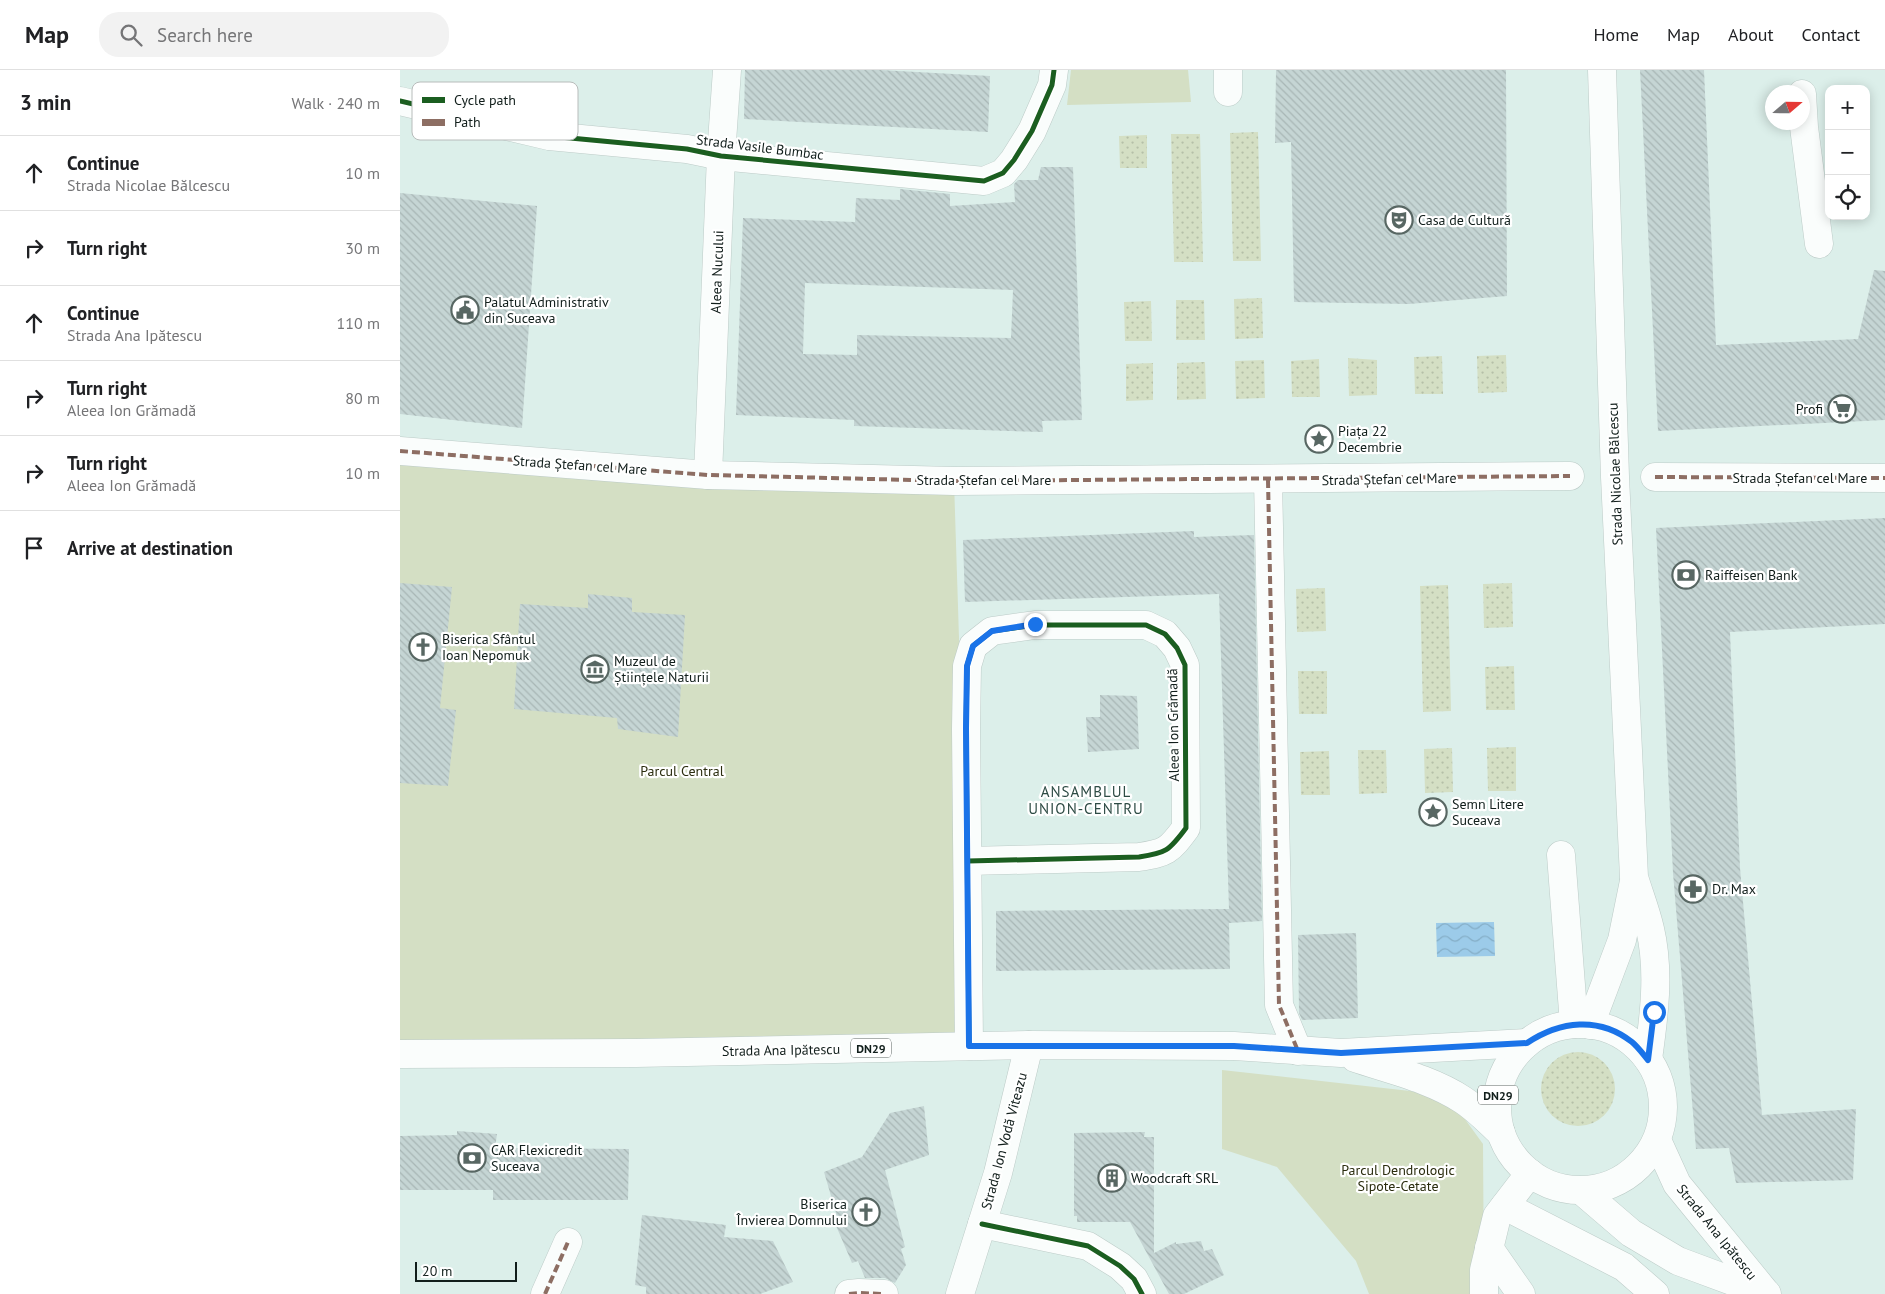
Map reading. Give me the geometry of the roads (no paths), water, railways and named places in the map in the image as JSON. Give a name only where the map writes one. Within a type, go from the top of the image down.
[{"type":"street","name":"Aleea Nucului","points":[[708,475],[721,156],[727,70]]},
{"type":"street","name":"Strada Vasile Bumbac","points":[[578,139],[687,149],[721,156],[984,181],[1003,173],[1014,160],[1032,131],[1052,85],[1054,70]]},
{"type":"street","name":"Strada Nicolae Bălcescu","points":[[1582,1024],[1622,940],[1634,877],[1615,477],[1602,70]]},
{"type":"street","points":[[1802,70],[1802,85]]},
{"type":"street","points":[[1804,130],[1819,244]]},
{"type":"street","name":"Strada Ștefan cel Mare","points":[[400,451],[708,475],[954,481],[1268,480],[1570,476]]},
{"type":"street","name":"Strada Ștefan cel Mare","points":[[1655,477],[1885,478]]},
{"type":"street","points":[[1268,480],[1279,1005],[1298,1051]]},
{"type":"street","name":"Aleea Ion Grămadă","points":[[968,861],[1139,858],[1162,854],[1177,840],[1186,828],[1185,665],[1177,648],[1165,634],[1146,625],[1035,624],[992,631],[973,646],[967,666],[967,675],[968,861],[969,1046]]},
{"type":"street","points":[[1560,855],[1582,1024]]},
{"type":"street","name":"Strada Nicolae Bălcescu","points":[[1634,877],[1650,930],[1654,968],[1654,1012],[1648,1060]]},
{"type":"street","name":"DN29","points":[[1582,1024],[1612,1031],[1632,1042],[1648,1060],[1658,1078],[1663,1099],[1662,1120],[1657,1140],[1645,1160],[1627,1176],[1606,1187],[1582,1191],[1561,1189],[1540,1181],[1522,1168],[1510,1152],[1501,1133],[1496,1108],[1500,1084],[1511,1061],[1527,1043],[1541,1033],[1557,1027],[1582,1024]]},
{"type":"street","name":"Strada Ana Ipătescu","points":[[400,1054],[636,1054],[1029,1045],[1234,1046],[1341,1053],[1527,1043]]},
{"type":"street","name":"Strada Ion Vodă Viteazu","points":[[960,1294],[998,1173],[1029,1045]]},
{"type":"street","name":"Strada Ana Ipătescu","points":[[1341,1053],[1448,1091],[1479,1112],[1501,1133]]},
{"type":"street","name":"Strada Ana Ipătescu","points":[[1657,1140],[1677,1184],[1767,1294]]},
{"type":"street","points":[[1484,1294],[1484,1270],[1497,1216],[1530,1173]]},
{"type":"street","name":"Strada Ana Ipătescu","points":[[1582,1191],[1631,1233],[1678,1261],[1767,1294]]},
{"type":"street","points":[[1505,1206],[1624,1266],[1655,1294]]},
{"type":"street","points":[[982,1224],[1088,1246],[1120,1266],[1134,1279],[1142,1294]]},
{"type":"street","points":[[545,1294],[568,1242]]},
{"type":"street","points":[[1489,1248],[1521,1294]]},
{"type":"street","points":[[849,1294],[860,1292],[884,1294]]},
{"type":"water","points":[[1494,922],[1495,956],[1437,957],[1436,923]]},
{"type":"place","name":"Casa de Cultură","points":[[1399,220]]},
{"type":"place","name":"Palatul Administrativ din Suceava","points":[[465,310]]},
{"type":"place","name":"Profi","points":[[1842,409]]},
{"type":"place","name":"Piața 22 Decembrie","points":[[1319,439]]},
{"type":"place","name":"Raiffeisen Bank","points":[[1686,575]]},
{"type":"place","name":"Biserica Sfântul Ioan Nepomuk","points":[[423,647]]},
{"type":"place","name":"Muzeul de Științele Naturii","points":[[595,669]]},
{"type":"place","name":"Semn Litere Suceava","points":[[1433,812]]},
{"type":"place","name":"Dr. Max","points":[[1693,889]]},
{"type":"place","name":"CAR Flexicredit Suceava","points":[[472,1158]]},
{"type":"place","name":"Woodcraft SRL","points":[[1112,1178]]},
{"type":"place","name":"Biserica Învierea Domnului","points":[[866,1212]]},
{"type":"district","name":"ANSAMBLUL UNION-CENTRU","points":[[1086,800]]},
{"type":"park label","name":"Parcul Central","points":[[682,771]]},
{"type":"park label","name":"Parcul Dendrologic Sipote-Cetate","points":[[1398,1178]]}]
